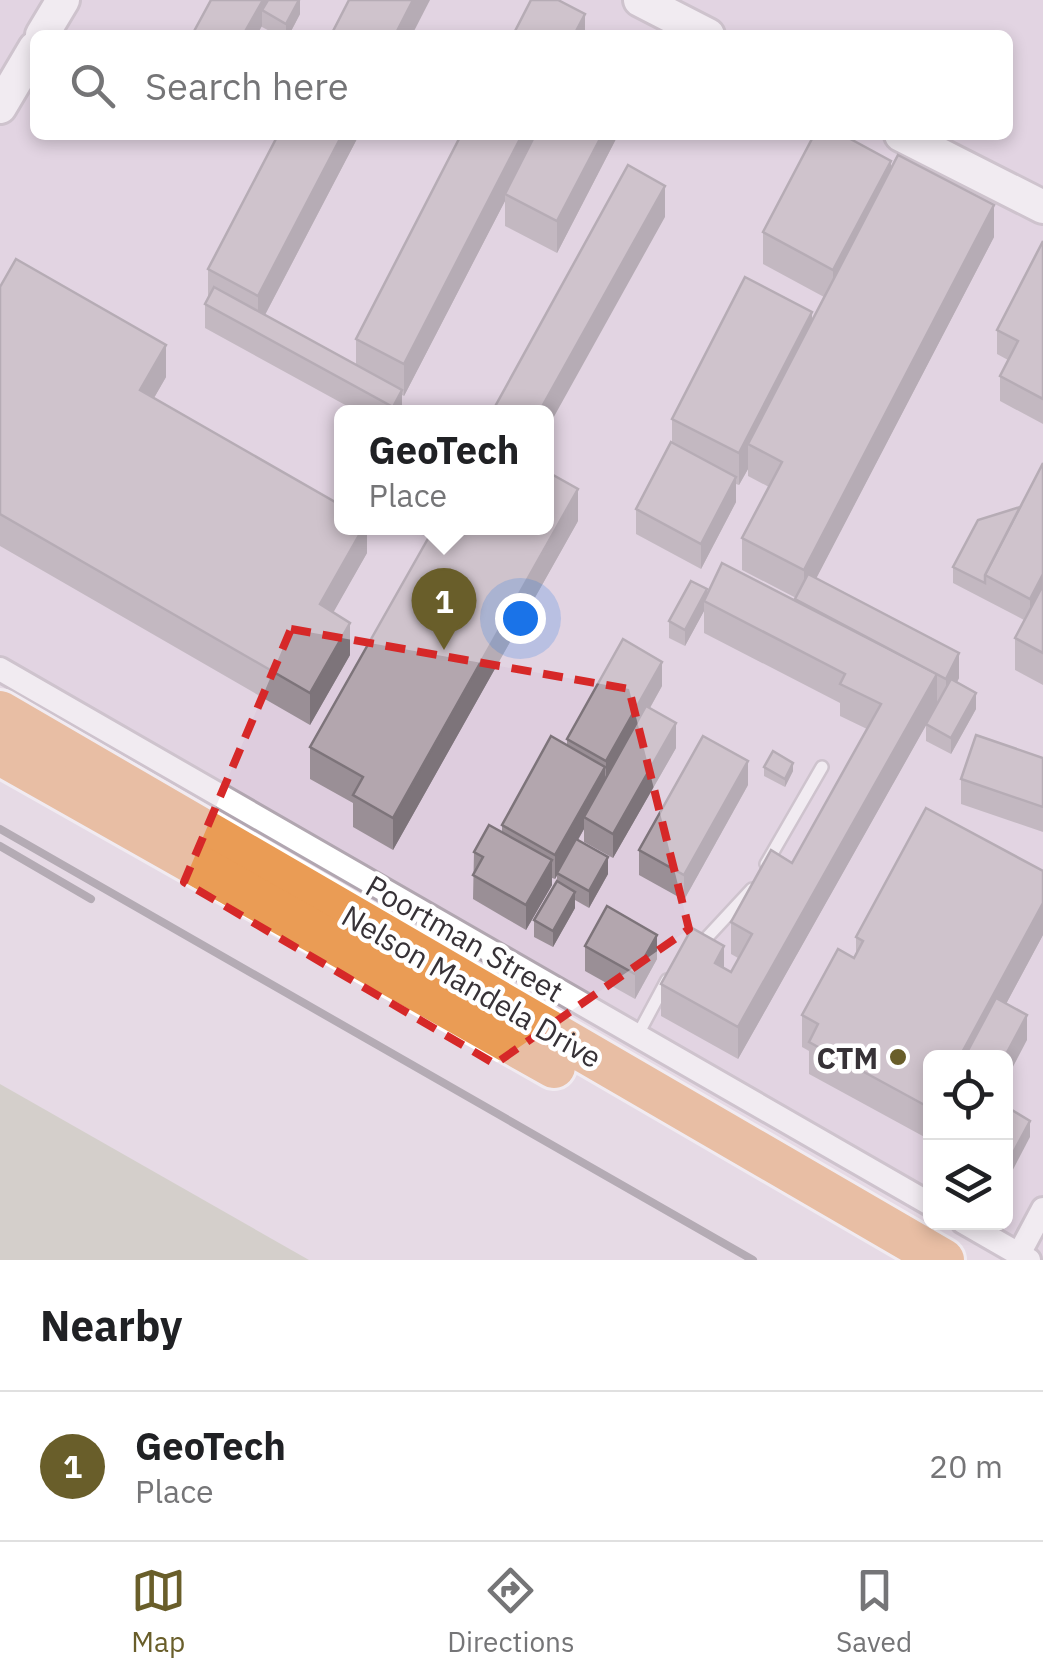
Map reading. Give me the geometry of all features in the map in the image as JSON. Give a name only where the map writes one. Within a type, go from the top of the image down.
[{"type":"highway","name":"Nelson Mandela Drive","points":[[0,712],[944,1260]]},
{"type":"highway","name":"Nelson Mandela Drive","points":[[0,754],[888,1260]]},
{"type":"street","points":[[45,30],[63,0]]},
{"type":"street","points":[[640,0],[698,30]]},
{"type":"street","points":[[0,107],[30,56]]},
{"type":"street","points":[[912,140],[1043,207]]},
{"type":"street","name":"Poortman Street","points":[[0,669],[923,1200]]},
{"type":"street","points":[[977,1230],[1024,1257],[1043,1208]]},
{"type":"lane","points":[[687,956],[724,924],[754,886],[822,766]]},
{"type":"lane","points":[[636,1038],[675,968]]},
{"type":"highlighted area","points":[[291,629],[629,689],[689,929],[495,1064],[184,882]]},
{"type":"shaded area","points":[[0,0],[1043,0],[1043,1260],[1024,1260],[971,1230],[1013,1230],[1013,1050],[923,1050],[923,1202],[0,665]]},
{"type":"green space","points":[[0,1084],[309,1260],[0,1260]]},
{"type":"building","points":[[211,0],[263,0],[246,30],[195,30]]},
{"type":"building","points":[[268,0],[299,0],[286,24],[262,10]]},
{"type":"building","points":[[349,0],[413,0],[398,30],[334,30]]},
{"type":"building","points":[[531,0],[558,0],[585,14],[577,30],[516,30]]},
{"type":"building","points":[[275,140],[339,140],[258,296],[208,269]]},
{"type":"building","points":[[458,140],[519,140],[404,364],[356,339]]},
{"type":"building","points":[[532,140],[599,140],[557,221],[505,194]]},
{"type":"building","points":[[811,140],[852,140],[891,161],[833,270],[763,232]]},
{"type":"building","points":[[898,155],[994,205],[804,570],[742,538],[782,462],[748,444]]},
{"type":"building","points":[[628,165],[665,186],[543,405],[496,405]]},
{"type":"building","points":[[1043,241],[1043,399],[1000,376],[1018,341],[997,330]]},
{"type":"building","points":[[16,259],[166,345],[140,390],[334,501],[334,535],[359,535],[320,604],[350,623],[310,693],[0,514],[0,287]]},
{"type":"building","points":[[745,277],[812,312],[739,453],[672,419]]},
{"type":"building","points":[[214,287],[402,390],[394,405],[389,405],[205,304]]},
{"type":"building","points":[[671,442],[736,477],[701,544],[636,509]]},
{"type":"building","points":[[1043,463],[1043,574],[1030,599],[985,575]]},
{"type":"building","points":[[554,476],[578,489],[554,532]]},
{"type":"building","points":[[1020,507],[985,575],[985,583],[953,567],[978,520]]},
{"type":"building","points":[[430,535],[552,535],[393,818],[353,795],[363,777],[310,747]]},
{"type":"building","points":[[722,563],[937,674],[738,1027],[661,984],[692,928],[724,946],[715,963],[731,972],[752,934],[731,922],[771,850],[792,863],[881,704],[840,684],[845,674],[704,601]]},
{"type":"building","points":[[808,574],[959,653],[946,679],[795,599]]},
{"type":"building","points":[[691,581],[707,589],[685,630],[669,621]]},
{"type":"building","points":[[1043,585],[1043,653],[1015,638]]},
{"type":"building","points":[[623,639],[662,662],[606,761],[567,739]]},
{"type":"building","points":[[951,679],[976,693],[951,738],[926,724]]},
{"type":"building","points":[[646,706],[676,723],[613,834],[584,817]]},
{"type":"building","points":[[976,735],[1043,758],[1043,807],[961,779]]},
{"type":"building","points":[[551,736],[605,767],[555,855],[502,825]]},
{"type":"building","points":[[703,736],[748,761],[684,875],[639,850]]},
{"type":"building","points":[[773,751],[793,763],[785,779],[764,767]]},
{"type":"building","points":[[926,808],[1043,871],[1043,903],[963,1050],[923,1050],[923,1104],[809,1042],[818,1024],[802,1015],[838,949],[854,958],[863,941],[856,937]]},
{"type":"building","points":[[489,825],[552,860],[526,905],[473,875],[483,857],[474,852]]},
{"type":"building","points":[[576,839],[608,857],[589,891],[557,873]]},
{"type":"building","points":[[557,881],[575,892],[553,931],[534,920]]},
{"type":"building","points":[[607,906],[657,935],[635,974],[585,946]]},
{"type":"building","points":[[996,998],[1027,1015],[1008,1050],[968,1050]]},
{"type":"building","points":[[1013,1111],[1030,1121],[1013,1153]]},
{"type":"railway","points":[[0,829],[753,1260]]},
{"type":"railway","points":[[0,846],[91,899]]},
{"type":"place","name":"GeoTech","points":[[444,650]]},
{"type":"place","name":"CTM","points":[[898,1057]]}]
